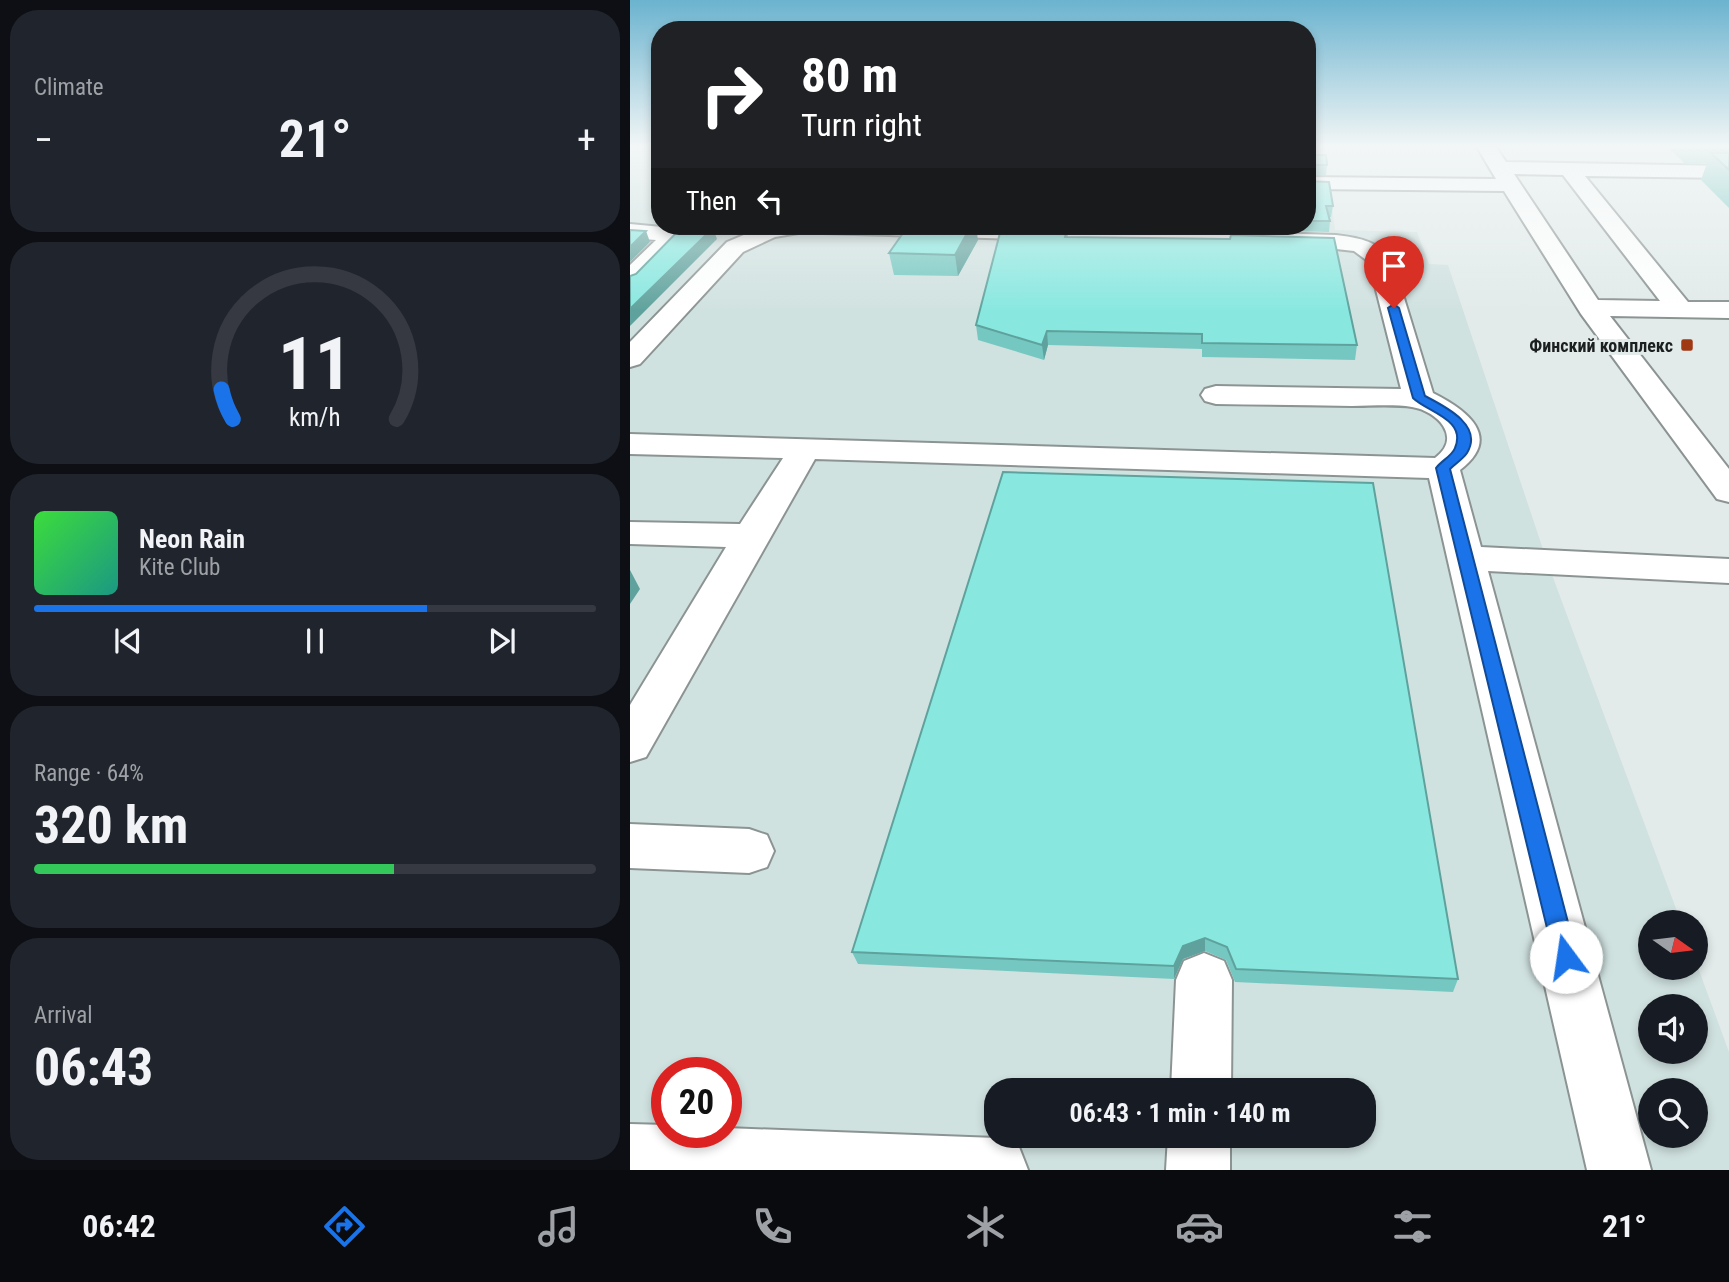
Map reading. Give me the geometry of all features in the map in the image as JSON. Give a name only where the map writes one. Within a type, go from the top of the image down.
[{"type":"street","points":[[1521,202],[1590,308],[1729,492]]},
{"type":"street","points":[[1595,202],[1680,309]]},
{"type":"street","points":[[630,231],[651,232]]},
{"type":"street","points":[[630,279],[675,235]]},
{"type":"street","points":[[630,358],[735,247],[756,235]]},
{"type":"street","points":[[1122,235],[1322,241],[1361,245],[1376,254],[1381,262],[1419,398]]},
{"type":"street","points":[[1590,308],[1729,310]]},
{"type":"street","points":[[630,444],[1443,468],[1461,452],[1464,438],[1459,425],[1448,413],[1419,398],[1216,394]]},
{"type":"street","points":[[630,744],[805,449]]},
{"type":"street","points":[[1443,468],[1619,1170]]},
{"type":"street","points":[[630,533],[751,536]]},
{"type":"street","points":[[1465,558],[1729,571]]},
{"type":"street","points":[[630,846],[749,850]]},
{"type":"street","points":[[1201,1078],[1204,980]]},
{"type":"street","points":[[1198,1170],[1199,1148]]},
{"type":"street","points":[[630,1156],[996,1170]]},
{"type":"shaded area","points":[[630,202],[651,202],[651,235],[1316,235],[1316,202],[1331,202],[1335,230],[1417,232],[1429,264],[1448,265],[1548,564],[1677,910],[1638,910],[1638,980],[1703,980],[1708,994],[1638,994],[1638,1064],[1708,1064],[1708,995],[1729,1052],[1729,1170],[630,1170]]},
{"type":"building","points":[[1316,202],[1332,202],[1333,206],[1326,206],[1330,221],[1316,221]]},
{"type":"building","points":[[630,230],[646,231],[630,247]]},
{"type":"building","points":[[674,235],[706,235],[630,309],[630,276],[636,274]]},
{"type":"building","points":[[902,235],[966,235],[955,255],[889,253]]},
{"type":"building","points":[[999,235],[1334,238],[1357,345],[1202,343],[1202,334],[1047,331],[1042,345],[976,325]]},
{"type":"building","points":[[1003,472],[1373,483],[1458,979],[1236,969],[1227,947],[1205,938],[1183,946],[1174,966],[852,952]]},
{"type":"place","name":"Финский комплекс","points":[[1687,345]]},
{"type":"route","points":[[1394,308],[1419,398],[1448,413],[1459,425],[1464,438],[1461,452],[1443,468],[1566,957]]}]
